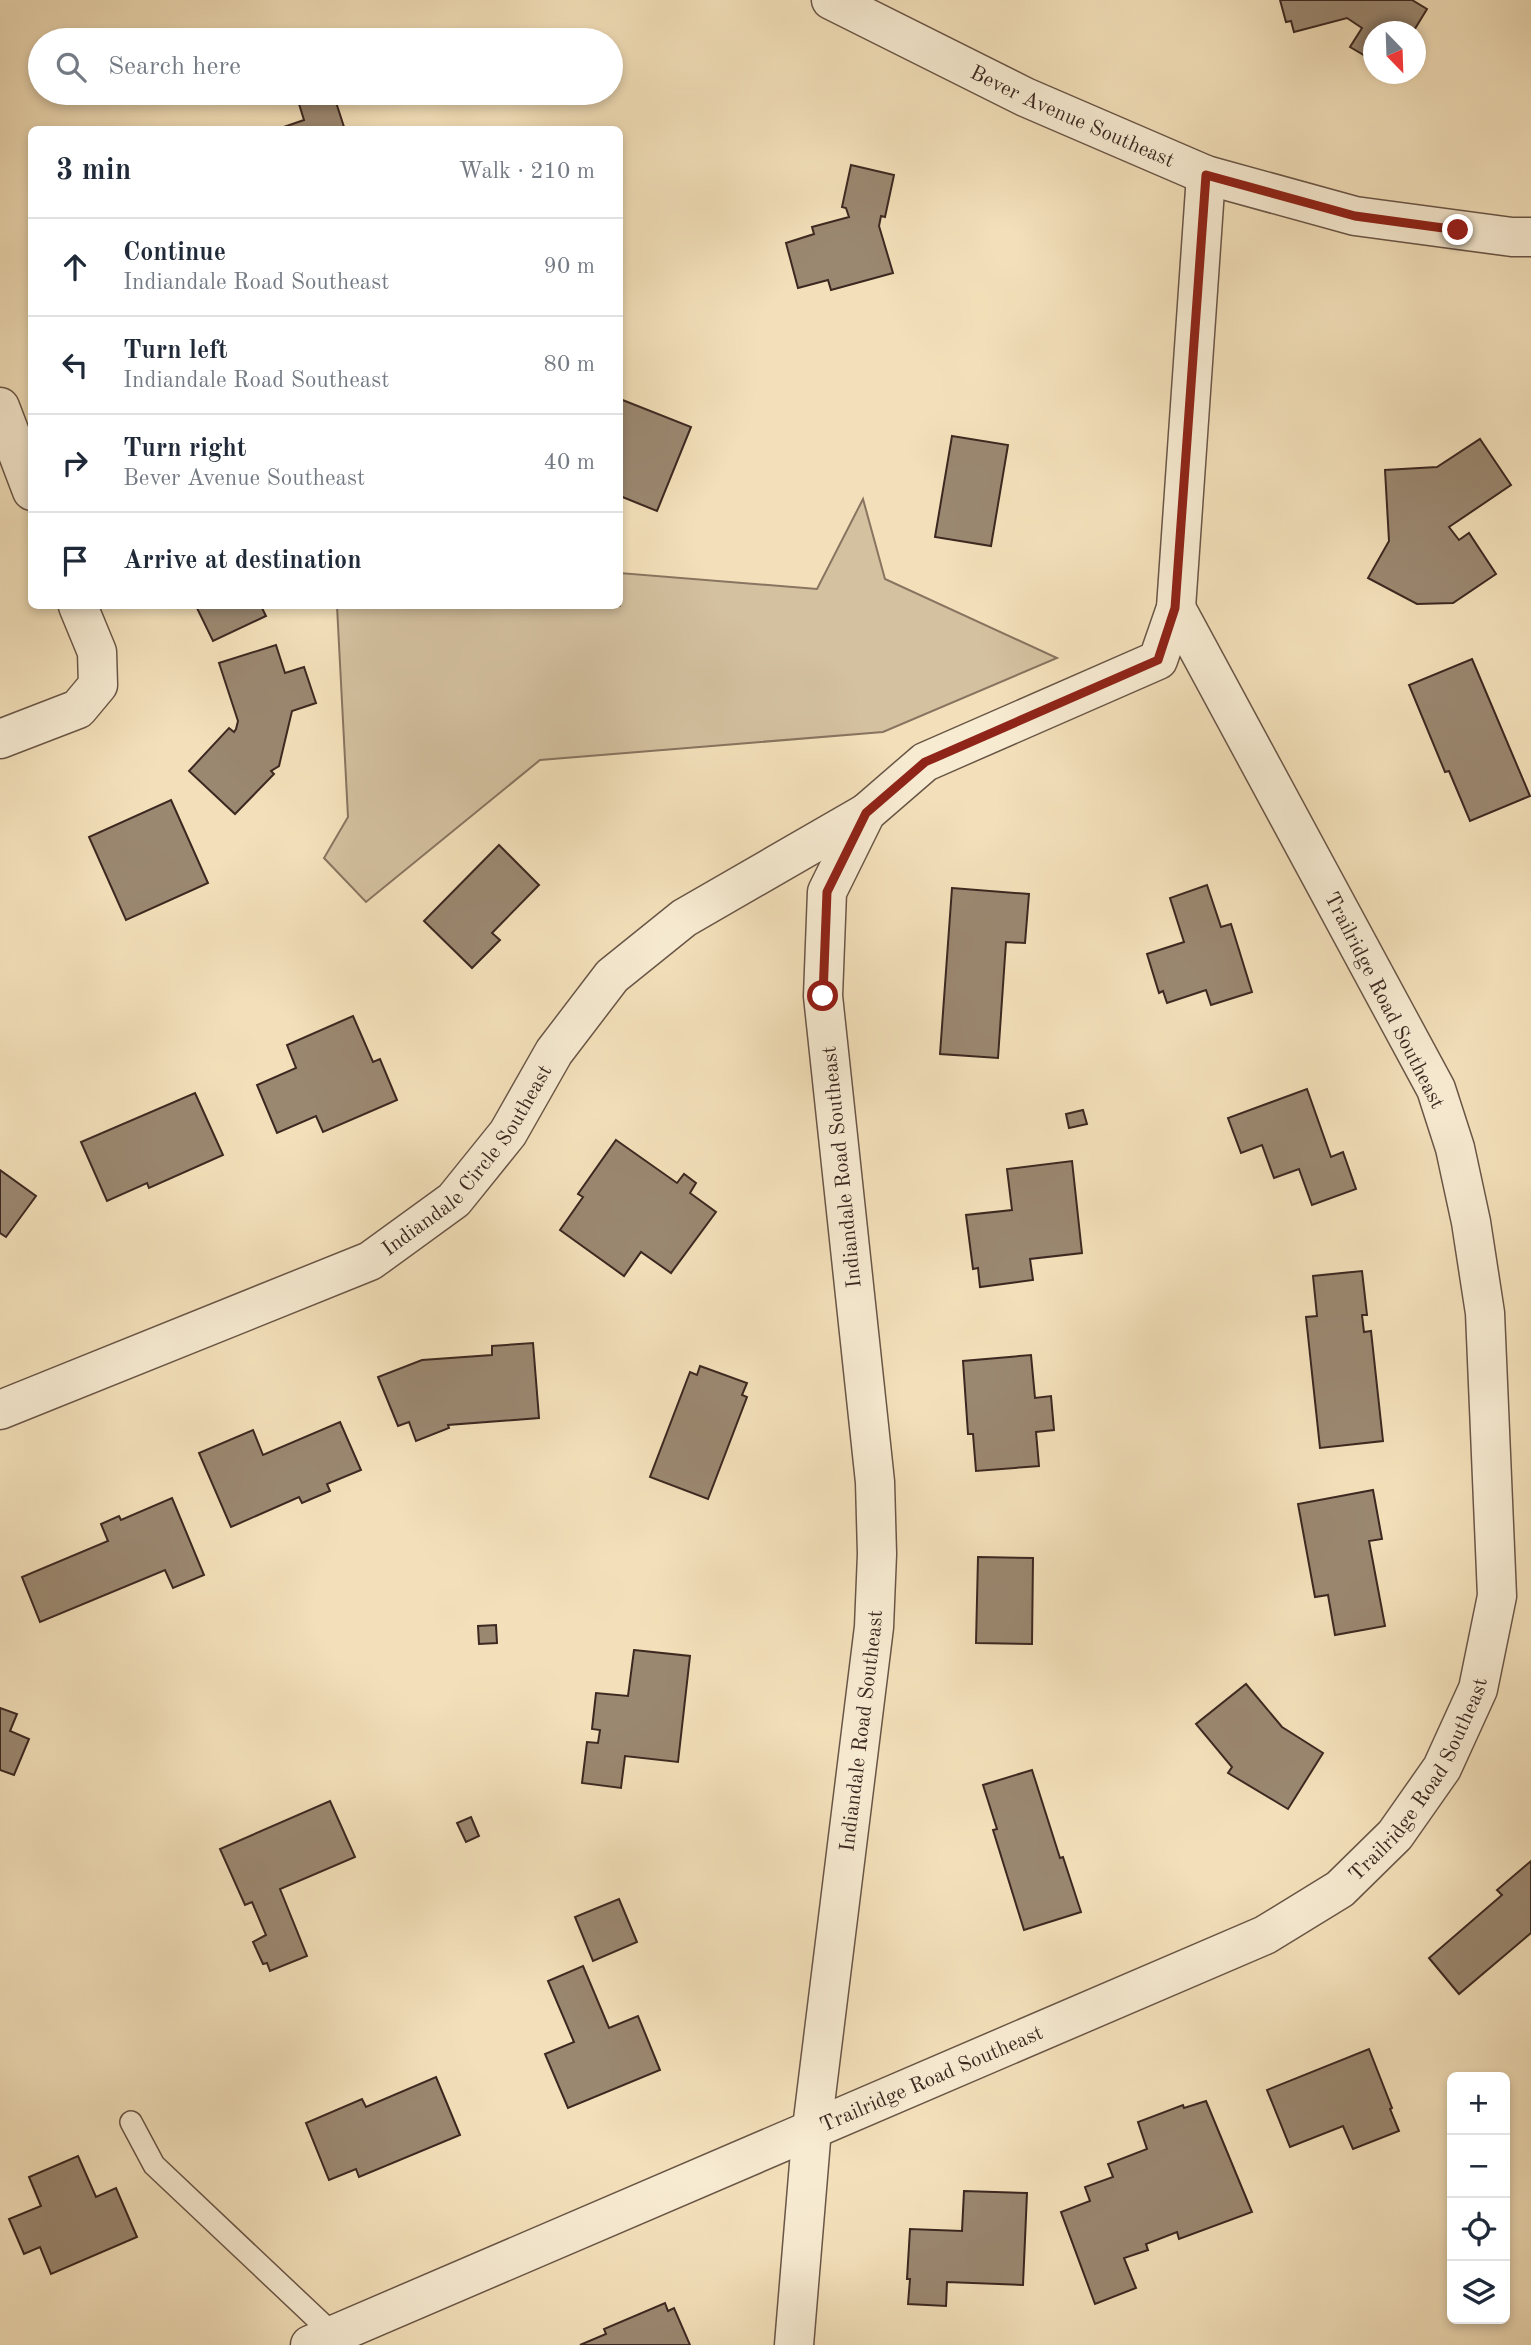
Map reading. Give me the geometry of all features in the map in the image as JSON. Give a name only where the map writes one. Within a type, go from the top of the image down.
[{"type":"street","name":"Bever Avenue Southeast","points":[[831,0],[1026,97],[1206,175],[1355,216],[1512,237],[1531,237]]},
{"type":"street","name":"Indiandale Road Southeast","points":[[794,2345],[812,2128],[874,1627],[877,1555],[875,1482],[823,996],[827,892],[866,813],[925,762],[1158,660],[1175,608],[1206,175]]},
{"type":"street","points":[[0,407],[28,480]]},
{"type":"street","name":"Trailridge Road Southeast","points":[[322,2340],[1265,1935],[1340,1889],[1395,1835],[1443,1768],[1478,1689],[1497,1596],[1485,1313],[1471,1222],[1455,1148],[1436,1089],[1175,608]]},
{"type":"street","points":[[0,739],[78,709],[98,685],[97,652],[79,609]]},
{"type":"street","name":"Indiandale Circle Southeast","points":[[0,1410],[370,1261],[454,1200],[508,1133],[554,1052],[612,976],[684,918],[866,813]]},
{"type":"lane","points":[[131,2122],[154,2165],[322,2340]]},
{"type":"shaded area","points":[[863,499],[885,579],[1057,658],[883,732],[540,760],[366,902],[324,858],[348,817],[337,609],[623,609],[623,573],[817,589]]},
{"type":"building","points":[[1280,0],[1412,0],[1427,9],[1420,21],[1363,21],[1363,55],[1350,47],[1362,28],[1347,18],[1294,32],[1291,21],[1286,22]]},
{"type":"building","points":[[299,105],[337,105],[344,126],[287,126],[304,120]]},
{"type":"building","points":[[851,165],[894,175],[885,217],[881,216],[879,226],[893,273],[831,290],[828,280],[798,288],[786,243],[814,234],[812,227],[849,217],[846,208],[842,207]]},
{"type":"building","points":[[623,400],[691,427],[657,511],[623,497]]},
{"type":"building","points":[[952,436],[1008,445],[991,546],[935,537]]},
{"type":"building","points":[[1480,439],[1511,485],[1449,527],[1459,540],[1469,533],[1496,574],[1453,603],[1417,604],[1368,578],[1389,541],[1385,470],[1437,467]]},
{"type":"building","points":[[197,609],[262,609],[266,616],[213,641]]},
{"type":"building","points":[[276,645],[285,673],[304,667],[316,703],[292,711],[279,766],[271,771],[274,774],[235,814],[189,771],[229,728],[234,732],[236,729],[238,721],[219,663]]},
{"type":"building","points":[[1472,659],[1530,796],[1470,821],[1449,771],[1445,772],[1409,685]]},
{"type":"building","points":[[171,800],[208,883],[126,920],[89,837]]},
{"type":"building","points":[[499,845],[539,885],[492,933],[500,940],[472,968],[424,921]]},
{"type":"building","points":[[1207,885],[1221,927],[1231,924],[1252,992],[1211,1005],[1206,990],[1167,1003],[1163,991],[1159,993],[1147,954],[1184,942],[1170,898]]},
{"type":"building","points":[[952,888],[1029,894],[1025,943],[1006,942],[998,1058],[940,1054]]},
{"type":"building","points":[[353,1016],[373,1062],[380,1059],[397,1100],[323,1132],[316,1116],[277,1133],[257,1085],[296,1068],[287,1045]]},
{"type":"building","points":[[1307,1089],[1331,1157],[1343,1152],[1356,1189],[1312,1205],[1299,1169],[1274,1178],[1262,1145],[1241,1153],[1228,1118]]},
{"type":"building","points":[[195,1093],[223,1155],[149,1188],[147,1183],[107,1201],[81,1142]]},
{"type":"building","points":[[1083,1110],[1087,1124],[1069,1128],[1066,1114]]},
{"type":"building","points":[[616,1140],[677,1183],[684,1174],[696,1183],[690,1193],[716,1212],[671,1273],[641,1252],[624,1276],[560,1230],[583,1197],[578,1194]]},
{"type":"building","points":[[1072,1161],[1082,1253],[1030,1259],[1033,1280],[980,1287],[978,1268],[973,1269],[966,1215],[1012,1210],[1007,1169]]},
{"type":"building","points":[[0,1170],[36,1196],[6,1237],[0,1233]]},
{"type":"building","points":[[1362,1271],[1367,1315],[1362,1315],[1364,1332],[1371,1331],[1383,1441],[1320,1448],[1306,1317],[1317,1316],[1313,1276]]},
{"type":"building","points":[[533,1343],[539,1418],[448,1425],[449,1428],[416,1441],[409,1422],[398,1426],[378,1377],[422,1360],[492,1355],[492,1346]]},
{"type":"building","points":[[1031,1355],[1035,1398],[1051,1396],[1054,1430],[1036,1432],[1039,1466],[976,1471],[973,1434],[968,1434],[963,1361]]},
{"type":"building","points":[[700,1366],[747,1383],[742,1395],[747,1397],[708,1499],[650,1477],[690,1372],[697,1375]]},
{"type":"building","points":[[340,1422],[361,1470],[327,1484],[330,1491],[302,1503],[299,1497],[231,1527],[199,1453],[253,1430],[263,1455]]},
{"type":"building","points":[[1373,1490],[1382,1539],[1369,1541],[1385,1626],[1335,1635],[1328,1595],[1315,1597],[1298,1504]]},
{"type":"building","points":[[172,1498],[204,1575],[173,1588],[165,1570],[40,1622],[22,1577],[108,1541],[101,1524],[119,1516],[121,1520]]},
{"type":"building","points":[[978,1557],[1033,1558],[1032,1644],[976,1643]]},
{"type":"building","points":[[496,1625],[497,1643],[479,1644],[478,1626]]},
{"type":"building","points":[[634,1650],[690,1656],[678,1762],[625,1756],[621,1788],[582,1783],[587,1742],[598,1743],[600,1730],[592,1729],[596,1693],[628,1696]]},
{"type":"building","points":[[1246,1684],[1282,1727],[1323,1753],[1288,1809],[1228,1773],[1232,1767],[1196,1724]]},
{"type":"building","points":[[0,1708],[17,1714],[10,1731],[29,1739],[14,1775],[0,1770]]},
{"type":"building","points":[[1032,1770],[1060,1858],[1063,1857],[1081,1912],[1024,1930],[993,1830],[997,1829],[983,1785]]},
{"type":"building","points":[[330,1801],[355,1857],[280,1889],[307,1956],[270,1971],[267,1963],[263,1964],[253,1942],[266,1935],[252,1902],[245,1905],[220,1849]]},
{"type":"building","points":[[471,1817],[479,1836],[466,1842],[457,1823]]},
{"type":"building","points":[[1531,1861],[1531,1933],[1459,1994],[1429,1958],[1502,1895],[1497,1890]]},
{"type":"building","points":[[619,1899],[637,1942],[593,1961],[575,1917]]},
{"type":"building","points":[[583,1966],[609,2028],[638,2016],[660,2070],[568,2108],[545,2054],[574,2042],[548,1981]]},
{"type":"building","points":[[1369,2049],[1399,2131],[1353,2149],[1343,2126],[1290,2147],[1267,2090]]},
{"type":"building","points":[[436,2077],[460,2135],[359,2177],[356,2169],[329,2180],[306,2123],[362,2099],[366,2107]]},
{"type":"building","points":[[1206,2101],[1252,2212],[1179,2239],[1177,2232],[1146,2244],[1148,2250],[1124,2258],[1136,2288],[1095,2304],[1061,2212],[1090,2201],[1085,2187],[1113,2177],[1108,2164],[1147,2149],[1138,2122],[1183,2105],[1184,2108]]},
{"type":"building","points":[[78,2156],[96,2197],[116,2188],[137,2237],[51,2274],[40,2247],[24,2254],[9,2219],[41,2206],[29,2177]]},
{"type":"building","points":[[964,2191],[1027,2193],[1023,2285],[947,2282],[946,2306],[908,2304],[910,2229],[962,2231]]},
{"type":"building","points":[[665,2303],[668,2311],[674,2308],[690,2345],[580,2345],[606,2334],[604,2329]]},
{"type":"route","points":[[823,996],[827,892],[866,813],[925,762],[1158,660],[1175,608],[1206,175],[1355,216],[1458,230]]}]
